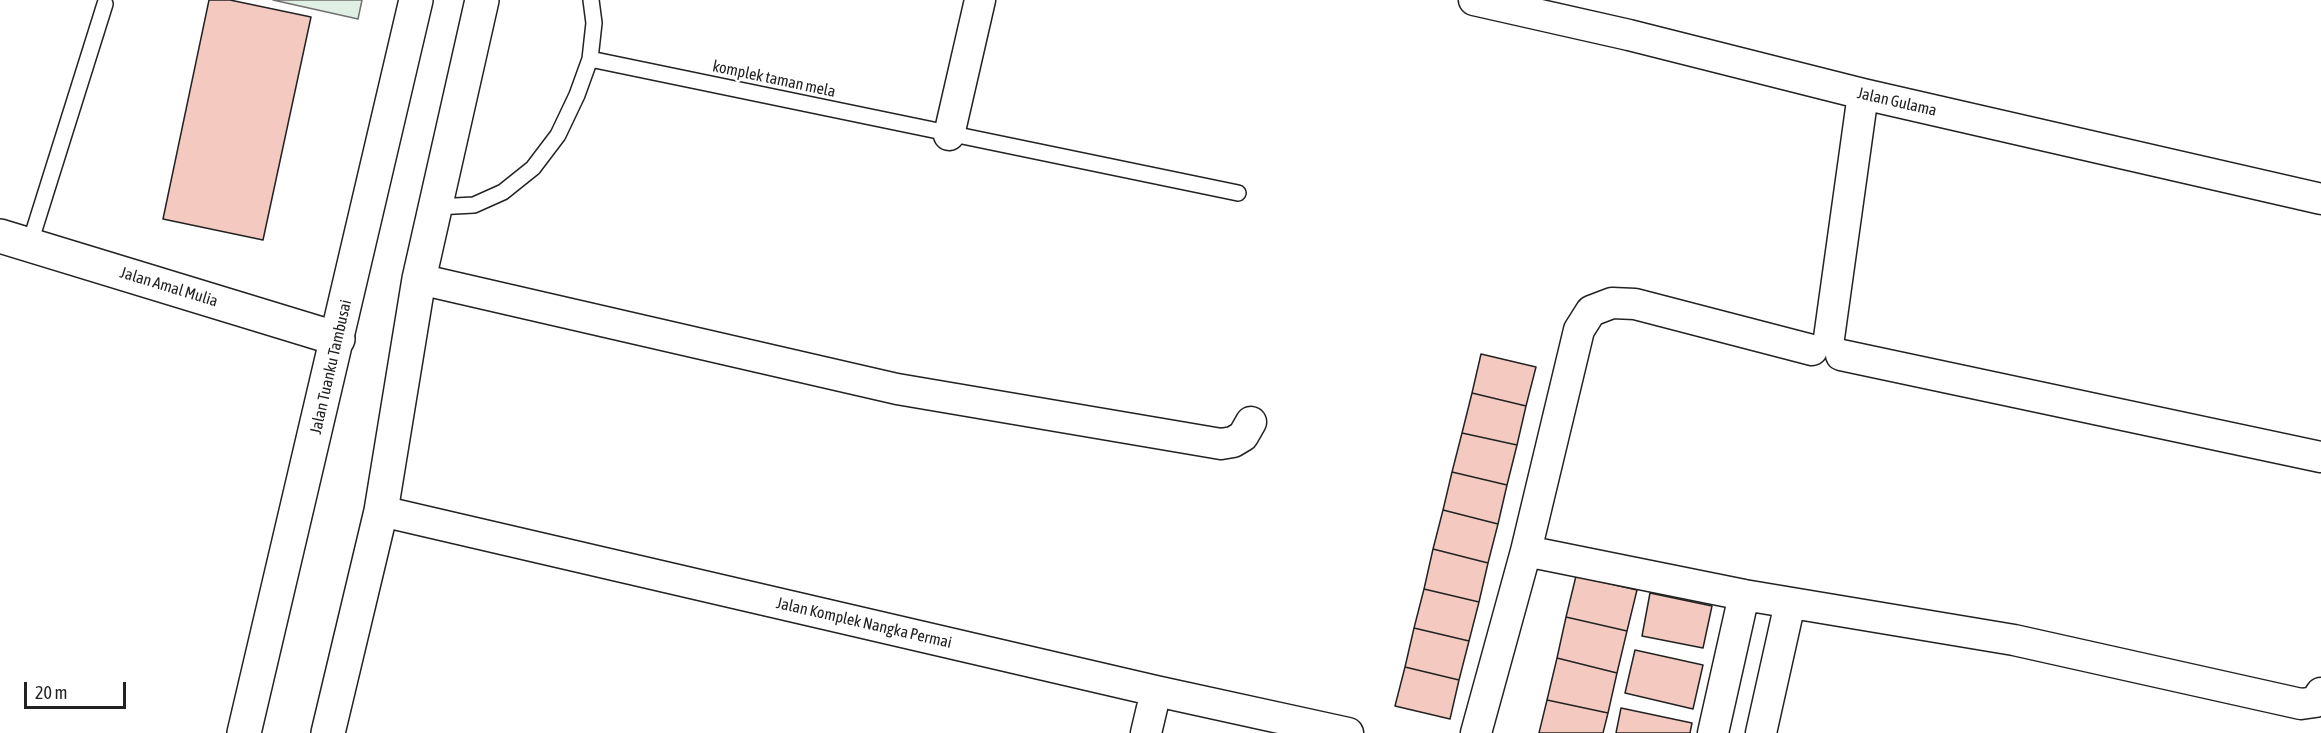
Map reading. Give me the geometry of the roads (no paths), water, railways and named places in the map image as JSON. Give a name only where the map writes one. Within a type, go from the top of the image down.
[{"type":"main road","name":"Jalan Tuanku Tambusai","points":[[244,733],[416,0]]},
{"type":"main road","points":[[328,733],[381,511],[419,279],[482,0]]},
{"type":"main road","name":"Jalan Amal Mulia","points":[[15,240],[338,339]]},
{"type":"street","points":[[950,135],[980,0]]},
{"type":"street","name":"Jalan Gulama","points":[[1474,0],[1629,35],[1863,94],[2321,199]]},
{"type":"street","points":[[1828,348],[1863,94]]},
{"type":"street","points":[[419,279],[920,393],[1221,444],[1233,442],[1243,436],[1251,422]]},
{"type":"street","points":[[1476,733],[1526,551],[1579,330],[1591,311],[1612,303],[1635,304],[2321,458]]},
{"type":"street","name":"Jalan Komplek Nangka Permai","points":[[381,511],[1156,691],[1348,733]]},
{"type":"street","points":[[1526,551],[1744,595],[2014,640],[2301,704],[2315,702],[2321,693]]},
{"type":"street","points":[[1713,733],[1744,595]]},
{"type":"street","points":[[1761,733],[1790,603]]},
{"type":"street","points":[[1146,733],[1156,691]]},
{"type":"lane","points":[[436,207],[474,205],[503,192],[533,168],[558,135],[577,95],[590,59],[594,24],[591,0]]},
{"type":"lane","points":[[15,240],[105,4]]},
{"type":"lane","name":"komplek taman mela","points":[[590,59],[1238,193]]}]
